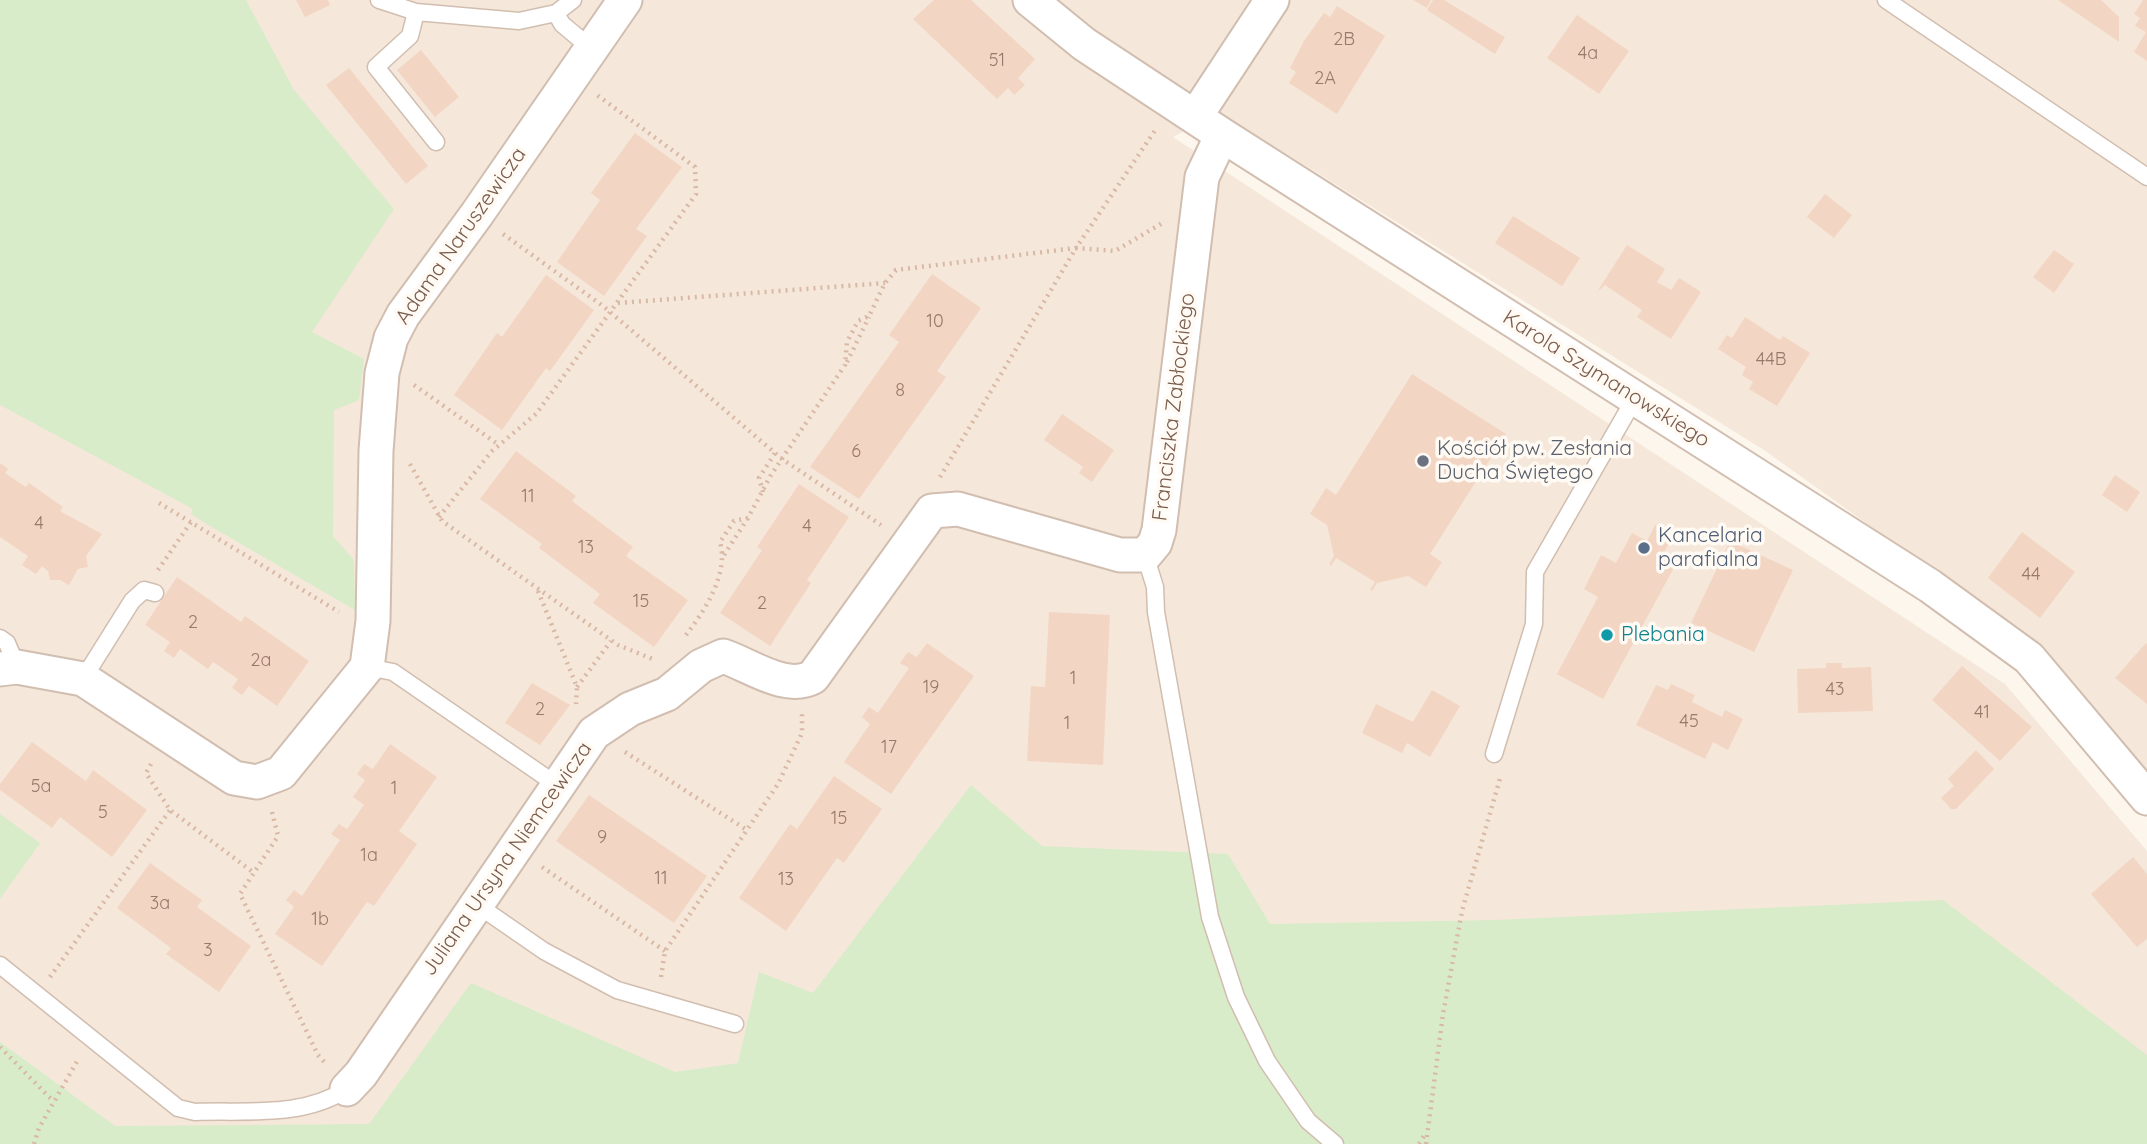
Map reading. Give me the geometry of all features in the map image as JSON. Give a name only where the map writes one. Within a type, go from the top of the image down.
[{"type":"street","name":"Adama Naruszewicza","points":[[367,667],[373,621],[376,451],[382,373],[391,338],[403,315],[593,50],[625,0]]},
{"type":"street","name":"Karola Szymanowskiego","points":[[1030,0],[1084,44],[1195,117],[1930,586],[2029,659],[2147,798]]},
{"type":"street","name":"Franciszka Zabłockiego","points":[[1145,555],[1156,543],[1159,530],[1202,177],[1195,117],[1272,0]]},
{"type":"street","points":[[691,661],[723,656],[782,681],[803,683],[813,677],[840,644],[933,511],[958,509],[1120,555],[1145,555]]},
{"type":"street","name":"Juliana Ursyna Niemcewicza","points":[[347,1089],[361,1074],[594,733],[630,709],[667,694],[691,661]]},
{"type":"street","points":[[8,668],[83,679],[234,778],[257,782],[281,774],[367,667]]},
{"type":"lane","points":[[379,0],[416,12],[519,21],[556,13],[572,0]]},
{"type":"lane","points":[[1886,0],[2147,177]]},
{"type":"lane","points":[[416,12],[410,36],[376,67],[436,142]]},
{"type":"lane","points":[[556,13],[562,24],[593,50]]},
{"type":"lane","points":[[1499,760],[1534,624],[1535,572],[1635,398]]},
{"type":"lane","points":[[1145,555],[1155,587],[1165,665],[1197,828],[1210,917],[1232,986],[1267,1061],[1308,1121],[1335,1144]]},
{"type":"lane","points":[[83,679],[132,601],[150,592]]},
{"type":"lane","points":[[0,638],[8,643],[8,668]]},
{"type":"lane","points":[[367,667],[393,672],[558,785]]},
{"type":"lane","points":[[476,904],[544,951],[617,990],[657,1004],[735,1024]]},
{"type":"lane","points":[[0,965],[178,1108],[195,1112],[305,1109],[327,1102],[347,1089]]},
{"type":"path","points":[[439,517],[499,445],[536,414],[696,194],[695,167],[572,77]]},
{"type":"path","points":[[933,511],[935,485],[1076,248],[1163,119],[1159,114],[1195,117]]},
{"type":"path","points":[[376,451],[405,453],[439,517],[611,640],[691,661],[704,611],[724,555],[782,459],[845,365],[885,283],[896,270],[1076,248],[1115,251],[1175,215],[1197,213]]},
{"type":"path","points":[[477,214],[610,312],[782,459],[909,544]]},
{"type":"path","points":[[617,303],[885,283]]},
{"type":"path","points":[[845,365],[847,342],[852,331],[858,321],[869,316]]},
{"type":"path","points":[[382,373],[403,378],[499,445]]},
{"type":"path","points":[[763,492],[759,478],[775,453]]},
{"type":"path","points":[[159,503],[352,620],[373,621]]},
{"type":"path","points":[[724,555],[720,542],[734,521],[748,518]]},
{"type":"path","points":[[150,592],[191,522]]},
{"type":"path","points":[[262,565],[266,559]]},
{"type":"path","points":[[538,590],[577,687],[576,710],[594,733],[747,830]]},
{"type":"path","points":[[577,687],[611,640]]},
{"type":"path","points":[[657,1004],[665,951],[778,783],[802,733],[803,683]]},
{"type":"path","points":[[169,735],[146,773],[170,810],[254,873]]},
{"type":"path","points":[[1426,1144],[1425,1133],[1462,911],[1499,760]]},
{"type":"path","points":[[64,957],[170,810]]},
{"type":"path","points":[[278,836],[240,894],[318,1055],[347,1089]]},
{"type":"path","points":[[514,848],[665,951]]},
{"type":"path","points":[[34,1144],[90,1037]]},
{"type":"path","points":[[0,1047],[54,1102]]},
{"type":"path","points":[[1419,1144],[1425,1133]]},
{"type":"shaded area","points":[[0,0],[2147,0],[2147,777],[2042,649],[1764,450],[1219,112],[1173,137],[2005,684],[2147,851],[2147,1144],[0,1144]]},
{"type":"green space","points":[[0,0],[246,0],[294,90],[394,209],[312,332],[364,359],[359,400],[334,410],[333,536],[354,560],[355,610],[205,523],[191,514],[193,509],[0,405]]},
{"type":"green space","points":[[971,785],[1042,846],[1228,854],[1270,924],[1495,920],[1943,900],[2147,1055],[2147,1144],[0,1144],[0,1042],[115,1126],[369,1124],[471,983],[675,1072],[738,1063],[759,972],[813,993]]},
{"type":"green space","points":[[0,814],[40,843],[0,899]]},
{"type":"building","points":[[296,0],[328,0],[330,5],[305,17]]},
{"type":"building","points":[[934,0],[971,0],[1035,59],[1018,78],[1025,85],[1014,95],[1008,88],[997,99],[913,19]]},
{"type":"building","points":[[1413,0],[1431,0],[1427,8]]},
{"type":"building","points":[[1433,0],[1444,0],[1505,37],[1495,54],[1427,10]]},
{"type":"building","points":[[2058,0],[2101,0],[2119,17],[2119,42]]},
{"type":"building","points":[[2143,0],[2147,0],[2147,61],[2134,52],[2146,32],[2135,26],[2140,18],[2134,14]]},
{"type":"building","points":[[1337,6],[1385,36],[1337,114],[1289,83],[1296,72],[1290,68],[1304,41],[1324,13],[1330,17]]},
{"type":"building","points":[[1577,15],[1629,51],[1599,94],[1547,58]]},
{"type":"building","points":[[421,50],[459,97],[435,117],[397,70]]},
{"type":"building","points":[[349,68],[428,166],[406,184],[326,85]]},
{"type":"building","points":[[635,133],[682,167],[636,229],[647,236],[604,296],[557,262],[600,200],[591,193]]},
{"type":"building","points":[[1825,194],[1852,215],[1834,238],[1807,217]]},
{"type":"building","points":[[1513,216],[1580,258],[1562,286],[1495,243]]},
{"type":"building","points":[[1627,245],[1665,269],[1657,282],[1671,290],[1679,278],[1701,292],[1671,339],[1637,317],[1642,310],[1605,285],[1597,292]]},
{"type":"building","points":[[2054,250],[2074,264],[2054,293],[2033,277]]},
{"type":"building","points":[[932,274],[981,308],[937,371],[946,377],[859,499],[810,467],[899,342],[889,335]]},
{"type":"building","points":[[546,275],[594,310],[550,371],[546,368],[502,430],[454,395],[497,333],[502,337]]},
{"type":"building","points":[[1745,317],[1780,340],[1783,336],[1810,353],[1777,406],[1749,389],[1753,382],[1742,375],[1746,367],[1718,349],[1727,335],[1732,338]]},
{"type":"building","name":"Kościół pw. Zesłania Ducha Świętego","points":[[1412,374],[1506,434],[1430,554],[1442,562],[1426,587],[1408,576],[1377,583],[1372,591],[1370,590],[1375,582],[1336,558],[1331,566],[1329,564],[1334,556],[1327,525],[1310,514],[1326,488],[1336,495]]},
{"type":"building","points":[[1062,414],[1114,450],[1092,482],[1079,473],[1083,467],[1044,440]]},
{"type":"building","points":[[516,451],[576,496],[572,501],[633,547],[626,556],[688,600],[654,647],[593,603],[600,594],[539,548],[542,544],[480,499]]},
{"type":"building","points":[[0,463],[8,469],[5,473],[26,487],[29,483],[63,507],[60,511],[102,534],[86,556],[88,567],[78,569],[69,585],[60,580],[50,580],[48,571],[42,566],[36,574],[22,565],[28,556],[0,537]]},
{"type":"building","points":[[2115,475],[2140,492],[2127,512],[2102,495]]},
{"type":"building","points":[[799,484],[849,517],[807,580],[811,583],[770,646],[720,613],[762,550],[757,547]]},
{"type":"building","name":"Plebania","points":[[1655,525],[1673,535],[1665,551],[1679,558],[1603,699],[1557,674],[1598,597],[1584,589],[1601,555],[1616,563],[1632,533],[1647,541]]},
{"type":"building","points":[[2022,532],[2075,572],[2040,618],[1988,578]]},
{"type":"building","points":[[1730,541],[1793,570],[1754,652],[1691,623]]},
{"type":"building","points":[[177,577],[241,622],[245,616],[309,661],[277,706],[249,686],[242,695],[232,688],[238,679],[213,662],[208,669],[180,649],[174,658],[164,651],[170,642],[145,625]]},
{"type":"building","points":[[1049,612],[1110,615],[1103,765],[1027,761],[1031,686],[1045,687]]},
{"type":"building","points":[[927,643],[974,676],[891,794],[844,762],[870,724],[862,717],[869,707],[878,713],[909,668],[900,663],[908,652],[917,657]]},
{"type":"building","points":[[2147,644],[2147,704],[2115,678]]},
{"type":"building","points":[[1826,663],[1842,663],[1842,668],[1871,667],[1873,711],[1798,713],[1797,669],[1826,668]]},
{"type":"building","points":[[1962,666],[2032,727],[2000,761],[1932,700]]},
{"type":"building","points":[[532,683],[570,705],[540,745],[505,723]]},
{"type":"building","points":[[1671,684],[1695,695],[1692,702],[1722,717],[1725,710],[1743,719],[1728,750],[1713,742],[1705,759],[1636,725],[1656,685],[1668,690]]},
{"type":"building","points":[[1432,690],[1460,706],[1430,757],[1407,743],[1402,753],[1362,733],[1376,704],[1413,722]]},
{"type":"building","points":[[32,742],[86,781],[93,770],[147,810],[112,857],[60,817],[52,828],[0,790],[0,784]]},
{"type":"building","points":[[390,744],[437,777],[399,831],[417,844],[374,906],[367,902],[322,966],[275,934],[294,907],[286,900],[294,890],[302,896],[340,840],[331,834],[339,824],[347,829],[364,805],[353,797],[365,780],[357,774],[364,764],[373,769]]},
{"type":"building","points":[[1976,750],[1994,769],[1956,809],[1951,809],[1941,798],[1954,786],[1948,779]]},
{"type":"building","points":[[834,776],[882,809],[844,863],[837,858],[786,931],[739,898],[790,824],[797,829]]},
{"type":"building","points":[[589,795],[707,876],[674,923],[556,841]]},
{"type":"building","points":[[2133,857],[2147,874],[2147,939],[2137,947],[2091,894]]},
{"type":"building","points":[[150,863],[202,900],[197,907],[251,946],[219,992],[166,954],[171,948],[117,908]]},
{"type":"place","name":"Kościół pw. Zesłania Ducha Świętego","points":[[1423,461]]},
{"type":"place","name":"Kancelaria parafialna","points":[[1644,548]]},
{"type":"place","name":"Plebania","points":[[1607,635]]}]
